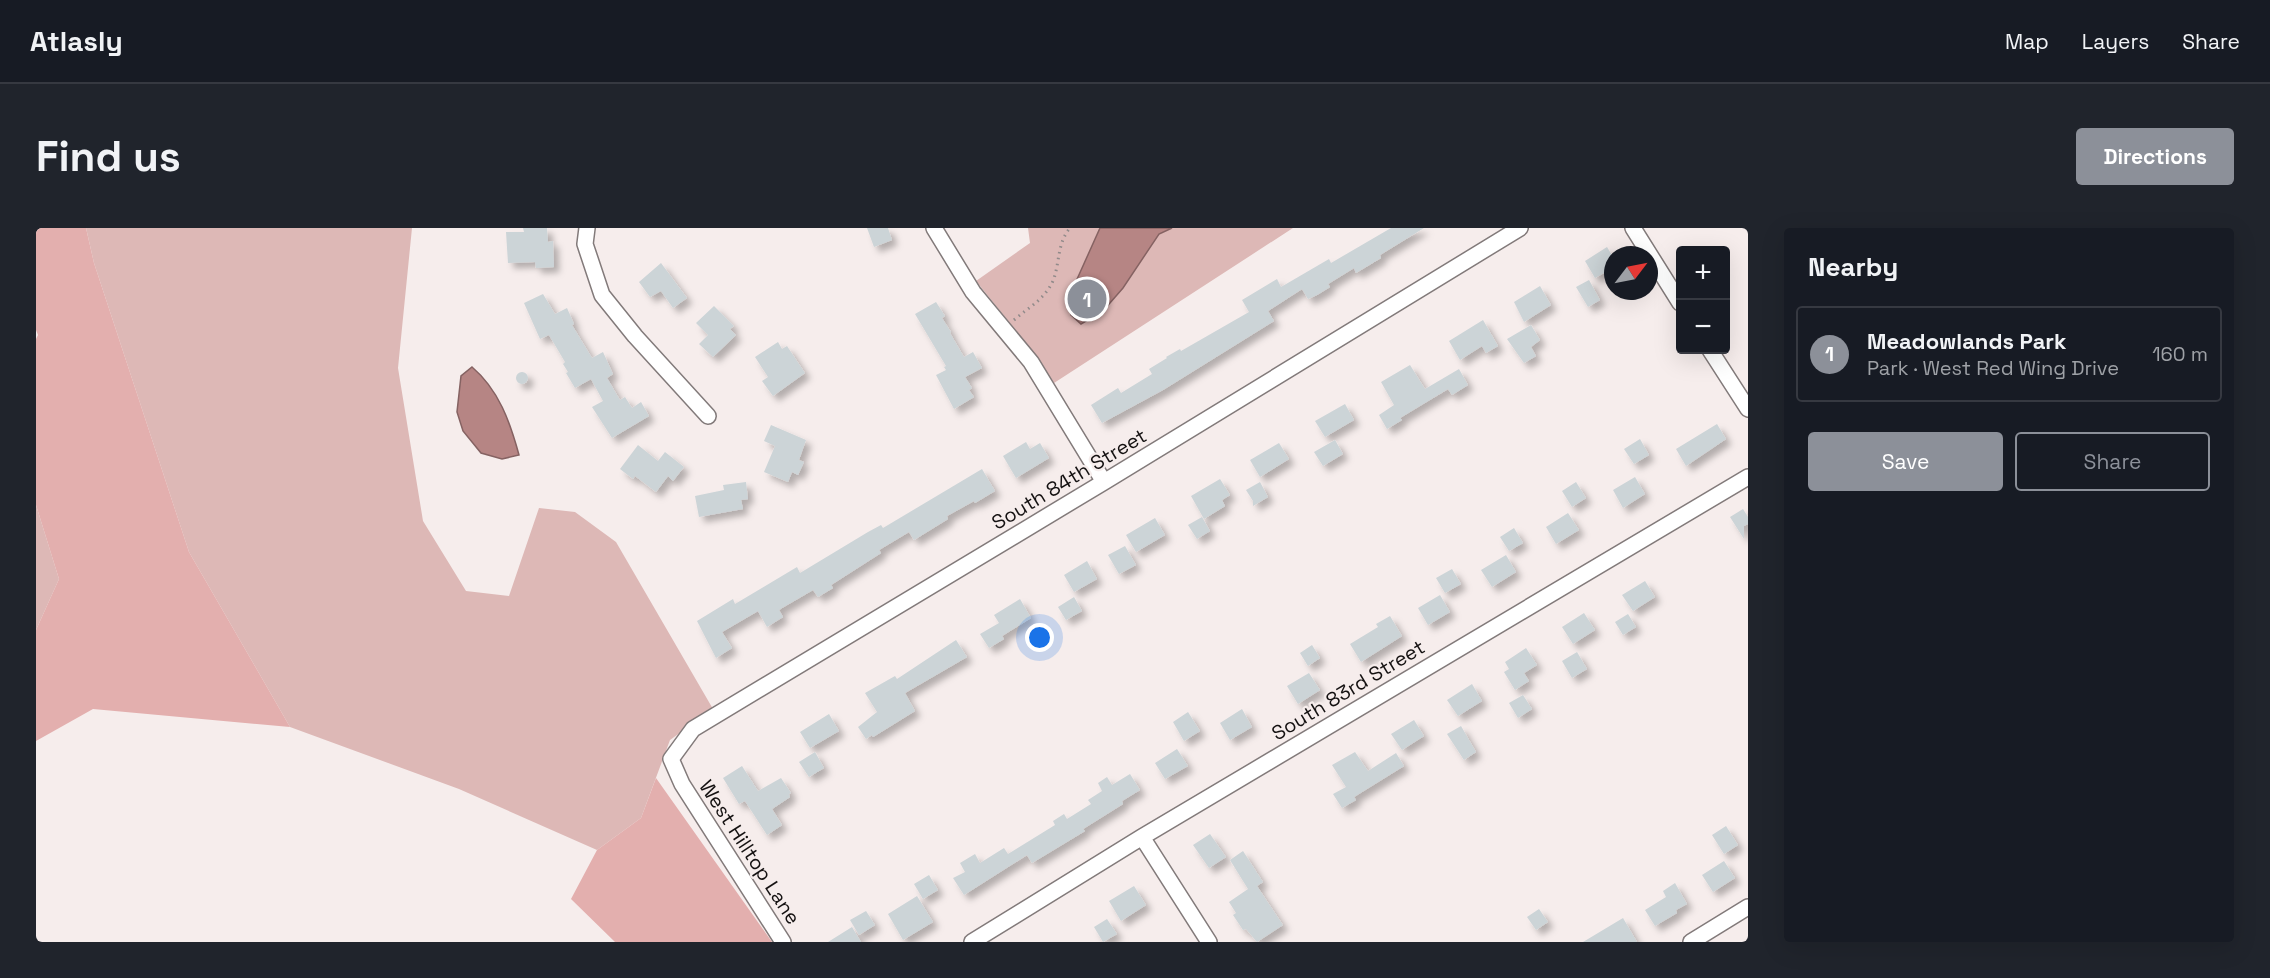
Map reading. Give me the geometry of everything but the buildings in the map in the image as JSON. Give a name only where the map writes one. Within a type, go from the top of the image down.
[{"type":"street","points":[[587,228],[585,244],[602,295],[635,336],[708,416]]},
{"type":"street","points":[[934,228],[973,292],[1031,362],[1104,482]]},
{"type":"street","name":"South 84th Street","points":[[682,784],[671,759],[693,729],[1520,228]]},
{"type":"street","points":[[1633,228],[1678,300]]},
{"type":"street","points":[[1713,354],[1748,409]]},
{"type":"street","name":"South 83rd Street","points":[[972,942],[1142,837],[1748,477]]},
{"type":"street","name":"West Hilltop Lane","points":[[682,784],[783,942]]},
{"type":"street","points":[[1142,837],[1209,942]]},
{"type":"street","points":[[1690,942],[1748,907]]},
{"type":"path","points":[[1004,329],[1043,298],[1053,281],[1061,243],[1070,228]]},
{"type":"shaded area","points":[[36,228],[86,228],[94,263],[189,552],[290,727],[93,709],[36,741],[36,630],[59,579],[36,505],[36,339],[38,335],[36,330]]},
{"type":"shaded area","points":[[86,228],[412,228],[398,368],[423,521],[466,591],[509,596],[539,508],[575,512],[616,542],[713,709],[670,740],[641,818],[597,850],[459,789],[290,727],[189,552],[94,263]]},
{"type":"shaded area","points":[[1028,228],[1293,228],[1054,383],[1033,352],[976,281],[1030,243]]},
{"type":"shaded area","points":[[1100,228],[1172,228],[1159,234],[1123,288],[1103,311],[1081,324],[1071,315],[1069,297]]},
{"type":"shaded area","points":[[472,367],[489,386],[502,407],[519,455],[502,459],[481,453],[463,431],[457,412],[461,376]]},
{"type":"shaded area","points":[[36,505],[59,579],[36,630]]},
{"type":"shaded area","points":[[656,778],[772,942],[615,942],[571,899],[597,850],[641,818]]},
{"type":"place","name":"Meadowlands Park","points":[[1087,299]]}]
